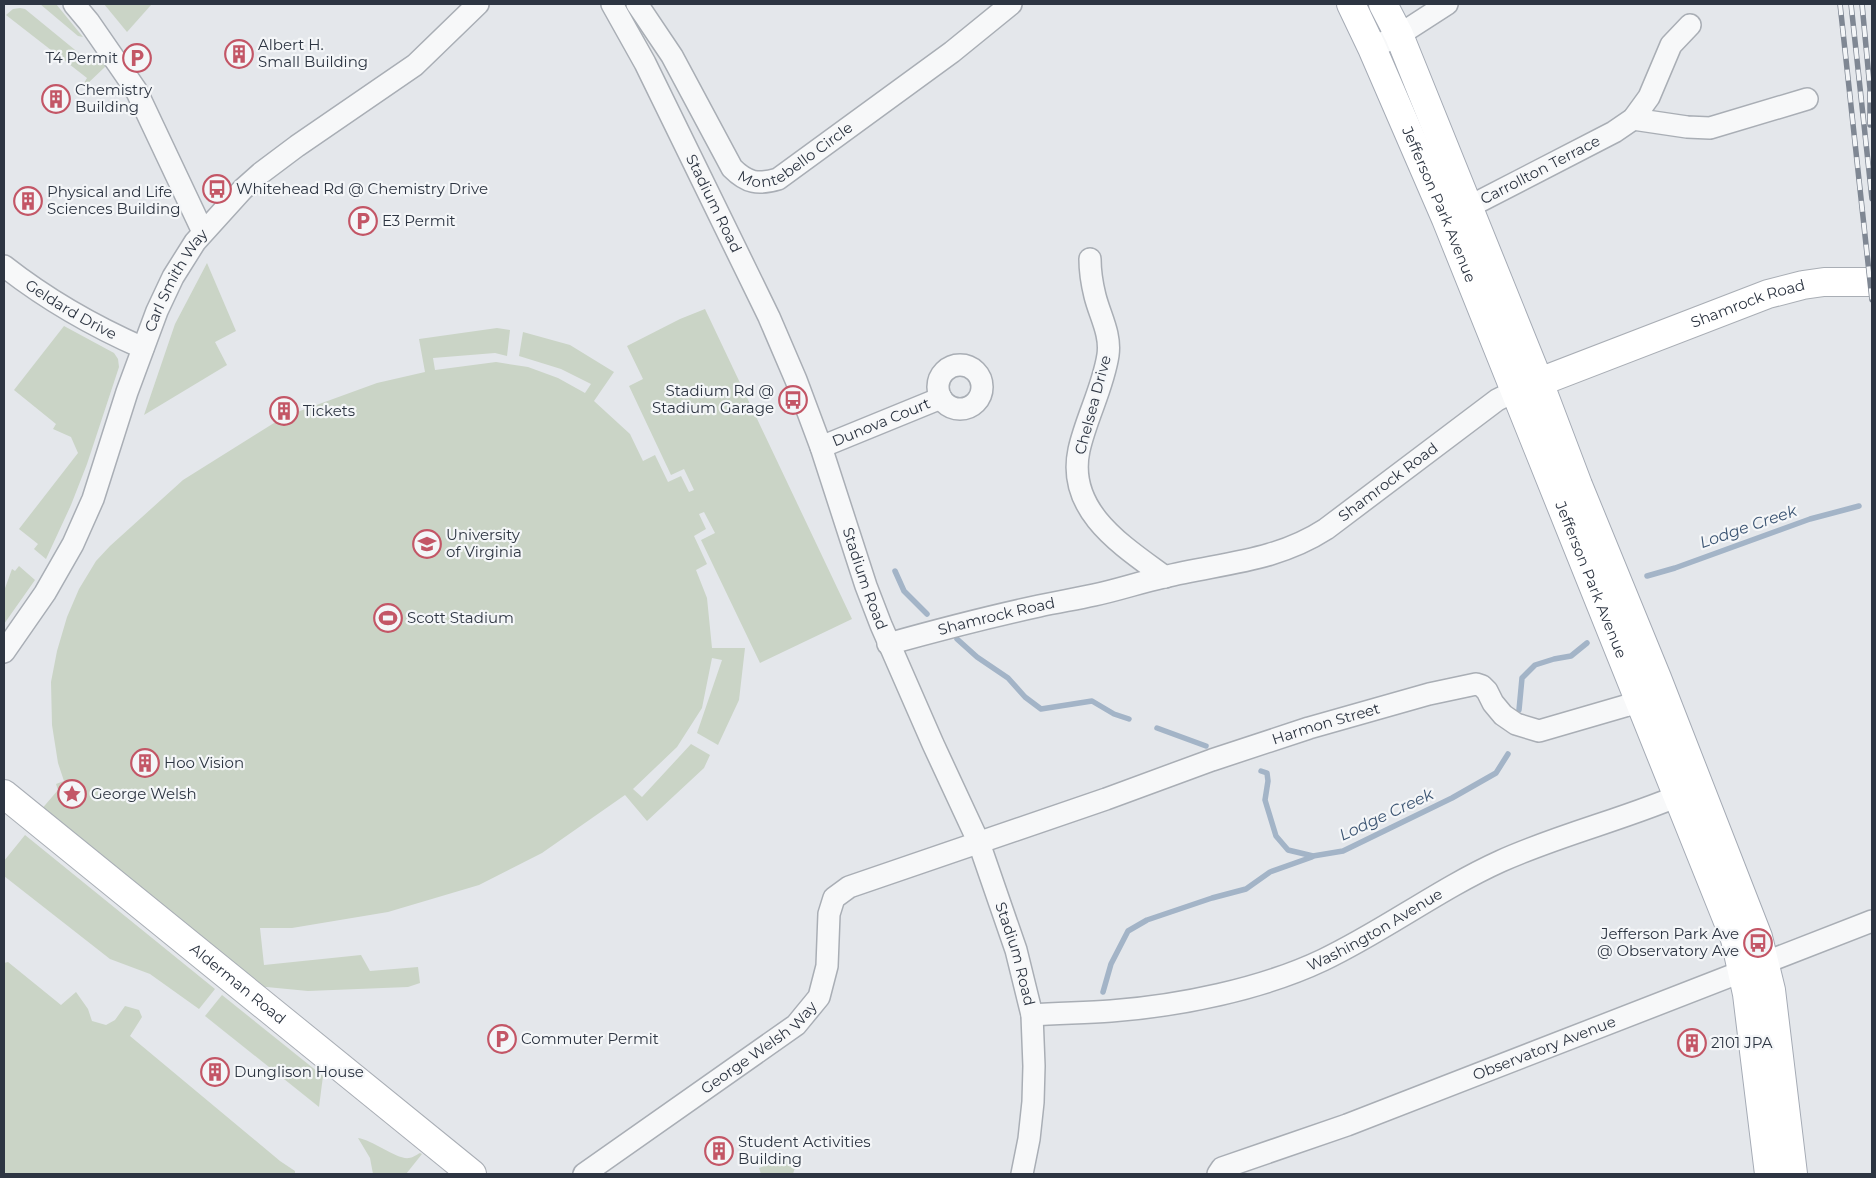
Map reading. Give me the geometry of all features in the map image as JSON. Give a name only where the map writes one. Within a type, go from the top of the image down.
[{"type":"main road","name":"Jefferson Park Avenue","points":[[1351,4],[1457,213]]},
{"type":"main road","name":"Jefferson Park Avenue","points":[[1383,4],[1399,35],[1457,213],[1688,792],[1735,939],[1771,990],[1792,1174]]},
{"type":"main road","name":"Shamrock Road","points":[[1527,387],[1768,294],[1824,282],[1872,282]]},
{"type":"main road","name":"Alderman Road","points":[[4,794],[472,1174]]},
{"type":"main road","name":"Jefferson Park Avenue","points":[[1753,967],[1756,1057],[1769,1174]]},
{"type":"street","points":[[74,4],[90,22],[136,90],[203,232]]},
{"type":"street","name":"Carl Smith Way","points":[[4,652],[45,593],[77,535],[94,499],[142,348],[173,278],[195,242],[243,189],[262,173],[297,146],[415,65],[478,4]]},
{"type":"street","name":"Stadium Road","points":[[612,4],[639,50],[769,317],[796,380],[821,447],[866,586],[888,644],[978,842],[1016,950],[1032,1015],[1034,1066],[1029,1139],[1022,1174]]},
{"type":"street","name":"Montebello Circle","points":[[637,4],[672,56],[732,168],[752,182],[764,183],[778,179],[952,52],[1011,4]]},
{"type":"street","points":[[1372,48],[1399,35],[1446,4]]},
{"type":"street","name":"Carrollton Terrace","points":[[1457,213],[1614,132],[1633,118],[1649,97],[1671,45],[1690,25]]},
{"type":"street","points":[[1633,118],[1686,127],[1710,128],[1807,99]]},
{"type":"street","name":"Chelsea Drive","points":[[1090,258],[1096,297],[1109,342],[1108,355],[1098,394],[1079,450],[1077,469],[1081,491],[1090,512],[1097,521],[1119,543],[1165,577]]},
{"type":"street","name":"Geldard Drive","points":[[4,266],[36,291],[113,336],[142,348]]},
{"type":"street","name":"Shamrock Road","points":[[888,644],[951,626],[1096,595],[1165,577],[1287,550],[1312,538],[1497,400],[1527,387]]},
{"type":"street","name":"Dunova Court","points":[[821,447],[941,398]]},
{"type":"street","name":"Harmon Street","points":[[978,842],[1309,728],[1457,688],[1476,684],[1482,686],[1503,715],[1516,724],[1539,731],[1651,696]]},
{"type":"street","name":"Washington Avenue","points":[[1032,1015],[1113,1011],[1187,1001],[1242,988],[1283,975],[1322,960],[1386,926],[1466,878],[1502,860],[1688,792]]},
{"type":"street","name":"George Welsh Way","points":[[584,1174],[796,1025],[818,996],[827,966],[829,914],[834,898],[849,887],[978,842]]},
{"type":"street","name":"Observatory Avenue","points":[[1218,1174],[1222,1168],[1347,1125],[1872,921]]},
{"type":"green space","points":[[40,4],[56,4],[83,37],[78,36]]},
{"type":"green space","points":[[104,4],[150,4],[151,5],[127,32]]},
{"type":"green space","points":[[13,9],[25,9],[80,54],[96,60],[102,60],[106,66],[86,85],[84,83],[87,78],[6,15]]},
{"type":"green space","points":[[207,263],[236,331],[215,342],[227,365],[144,415],[175,324]]},
{"type":"green space","name":"Scott Stadium","points":[[705,309],[852,619],[760,663],[701,540],[715,533],[704,512],[699,514],[706,529],[694,536],[707,564],[696,570],[707,598],[712,648],[745,648],[739,700],[718,745],[697,733],[722,660],[712,658],[702,708],[677,747],[633,789],[642,797],[691,744],[710,755],[704,768],[647,821],[625,795],[542,853],[479,885],[388,912],[292,928],[260,928],[264,965],[361,955],[370,971],[418,967],[420,983],[408,987],[308,991],[256,986],[40,811],[58,790],[56,784],[64,781],[58,763],[52,725],[51,682],[57,651],[67,617],[79,589],[96,561],[110,546],[183,480],[274,423],[300,411],[377,383],[425,372],[419,339],[497,328],[510,330],[507,356],[495,353],[433,358],[435,370],[496,362],[528,367],[558,378],[585,393],[591,384],[561,369],[519,356],[523,332],[570,345],[614,372],[594,401],[630,434],[643,461],[655,455],[668,482],[681,476],[689,492],[694,490],[684,469],[671,475],[629,386],[643,379],[627,346],[680,319]]},
{"type":"green space","points":[[64,326],[114,353],[118,359],[119,367],[87,464],[71,505],[46,559],[34,549],[38,544],[19,529],[78,453],[71,437],[53,429],[56,424],[14,390]]},
{"type":"green space","points":[[19,566],[35,580],[4,624],[4,591],[12,569],[15,571]]},
{"type":"green space","points":[[25,835],[215,989],[199,1009],[150,974],[110,959],[4,876],[4,861]]},
{"type":"green space","points":[[8,962],[61,1005],[76,992],[88,1009],[92,1021],[106,1025],[115,1020],[125,1006],[139,1010],[142,1017],[130,1036],[280,1161],[295,1171],[295,1174],[4,1174],[4,963]]},
{"type":"green space","points":[[222,995],[323,1076],[319,1107],[205,1016]]},
{"type":"green space","points":[[358,1138],[371,1142],[404,1158],[411,1158],[420,1153],[422,1154],[406,1174],[373,1174],[370,1158]]},
{"type":"green space","points":[[789,1158],[796,1164],[793,1174],[761,1174],[759,1168]]},
{"type":"waterway","name":"Lodge Creek","points":[[1647,576],[1675,568],[1810,519],[1859,506]]},
{"type":"waterway","name":"Lodge Creek","points":[[895,571],[904,591],[927,614]]},
{"type":"waterway","name":"Lodge Creek","points":[[957,639],[977,657],[1008,678],[1025,697],[1041,709],[1092,701],[1114,714],[1129,719]]},
{"type":"waterway","name":"Lodge Creek","points":[[1519,710],[1522,678],[1535,665],[1571,656],[1587,643]]},
{"type":"waterway","name":"Lodge Creek","points":[[1157,728],[1206,746]]},
{"type":"waterway","name":"Lodge Creek","points":[[1261,771],[1267,773],[1268,781],[1265,800],[1276,836],[1288,850],[1313,856],[1343,851],[1452,798],[1496,773],[1508,754]]},
{"type":"waterway","points":[[1103,992],[1111,964],[1128,931],[1147,920],[1212,898],[1246,889],[1270,872],[1312,857]]},
{"type":"railway","points":[[1840,4],[1872,300]]},
{"type":"railway","points":[[1851,4],[1872,199]]},
{"type":"railway","points":[[1862,4],[1870,89],[1870,125]]},
{"type":"place","name":"Albert H. Small Building","points":[[239,54]]},
{"type":"place","name":"T4 Permit","points":[[137,58]]},
{"type":"place","name":"Chemistry Building","points":[[56,99]]},
{"type":"place","name":"Whitehead Rd @ Chemistry Drive","points":[[217,189]]},
{"type":"place","name":"Physical and Life Sciences Building","points":[[28,201]]},
{"type":"place","name":"E3 Permit","points":[[363,221]]},
{"type":"place","name":"Stadium Rd @ Stadium Garage","points":[[793,400]]},
{"type":"place","name":"Tickets","points":[[284,411]]},
{"type":"place","name":"University of Virginia","points":[[427,544]]},
{"type":"place","name":"Scott Stadium","points":[[388,618]]},
{"type":"place","name":"Hoo Vision","points":[[145,763]]},
{"type":"place","name":"George Welsh","points":[[72,794]]},
{"type":"place","name":"Jefferson Park Ave @ Observatory Ave","points":[[1758,943]]},
{"type":"place","name":"Commuter Permit","points":[[502,1039]]},
{"type":"place","name":"2101 JPA","points":[[1692,1043]]},
{"type":"place","name":"Dunglison House","points":[[215,1072]]},
{"type":"place","name":"Student Activities Building","points":[[719,1151]]}]
